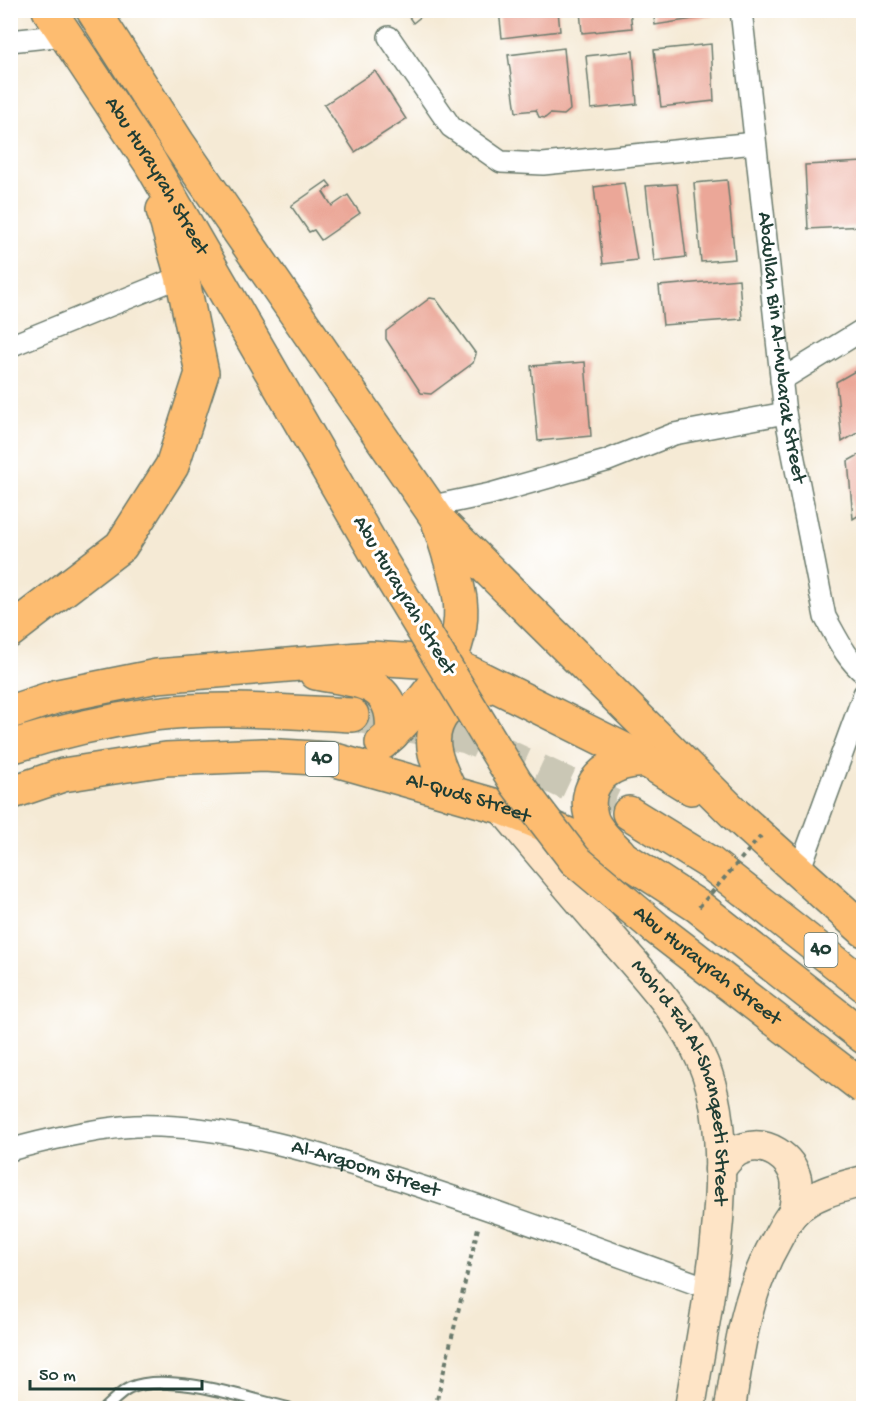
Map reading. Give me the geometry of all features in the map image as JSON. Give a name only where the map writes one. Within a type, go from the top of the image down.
[{"type":"highway","name":"Abu Hurayrah Street","points":[[93,10],[178,143],[434,514],[736,815],[864,930]]},
{"type":"highway","name":"Abu Hurayrah Street","points":[[58,23],[150,162],[378,556],[516,783],[575,860],[656,928],[864,1088]]},
{"type":"highway","points":[[10,631],[121,546],[172,466],[202,373],[182,276],[150,162]]},
{"type":"highway","points":[[332,759],[372,750],[392,734],[438,683],[450,663],[458,634],[460,601],[434,514]]},
{"type":"highway","points":[[10,712],[58,696],[157,676],[371,658],[450,663],[494,687],[647,761],[736,815]]},
{"type":"highway","points":[[274,665],[346,678],[379,690],[392,707],[392,734]]},
{"type":"highway","points":[[451,793],[435,753],[435,732],[439,721],[451,703],[459,697],[470,691],[494,687]]},
{"type":"highway","name":"40","points":[[10,747],[68,729],[156,714],[270,711],[352,715]]},
{"type":"highway","name":"Al-Quds Street","points":[[10,793],[63,775],[166,759],[263,755],[332,759],[501,807],[622,857],[699,907],[864,1037]]},
{"type":"highway","points":[[622,857],[603,837],[591,818],[589,803],[592,789],[598,777],[609,768],[630,760],[647,761]]},
{"type":"highway","name":"40","points":[[630,813],[710,863],[864,985]]},
{"type":"main road","name":"Moh'd Fal Al-Shanqeeti Street","points":[[501,807],[681,1020],[704,1064],[715,1103],[720,1169],[716,1234],[690,1408]]},
{"type":"main road","points":[[720,1169],[730,1155],[745,1148],[762,1146],[777,1152],[789,1164],[796,1179],[794,1212],[771,1251],[745,1313],[729,1408]]},
{"type":"main road","points":[[794,1212],[833,1189],[864,1181]]},
{"type":"street","name":"Abdullah Bin Al-Mubarak Street","points":[[741,10],[785,413],[825,617],[839,642],[856,666],[864,673]]},
{"type":"street","points":[[10,41],[58,23]]},
{"type":"street","points":[[389,37],[451,127],[501,162],[543,164],[755,142]]},
{"type":"street","points":[[10,346],[182,276]]},
{"type":"street","points":[[782,380],[864,329]]},
{"type":"street","points":[[434,514],[490,494],[606,461],[674,434],[785,413]]},
{"type":"street","points":[[799,871],[864,694]]},
{"type":"street","name":"Al-Arqoom Street","points":[[10,1150],[35,1142],[135,1126],[210,1131],[312,1151],[483,1207],[708,1288]]},
{"type":"lane","points":[[105,1408],[130,1388],[154,1383],[195,1385],[288,1408]]},
{"type":"path","points":[[699,907],[761,836]]},
{"type":"path","points":[[435,1408],[483,1207]]},
{"type":"building","points":[[404,10],[429,10],[413,23]]},
{"type":"building","points":[[499,10],[558,10],[560,31],[502,38]]},
{"type":"building","points":[[580,10],[630,10],[632,28],[582,33]]},
{"type":"building","points":[[653,10],[712,10],[712,16],[655,25]]},
{"type":"building","points":[[711,44],[714,101],[661,107],[654,50]]},
{"type":"building","points":[[564,48],[570,110],[564,115],[550,114],[545,118],[539,117],[536,110],[516,112],[508,55]]},
{"type":"building","points":[[633,51],[637,104],[591,109],[586,56]]},
{"type":"building","points":[[375,71],[406,119],[355,152],[324,105]]},
{"type":"building","points":[[864,162],[864,226],[808,229],[805,165]]},
{"type":"building","points":[[727,180],[735,259],[701,262],[694,183]]},
{"type":"building","points":[[327,181],[331,186],[323,192],[332,206],[348,195],[360,213],[321,240],[314,230],[309,232],[291,206]]},
{"type":"building","points":[[624,183],[637,260],[603,264],[594,187]]},
{"type":"building","points":[[677,184],[686,257],[654,261],[646,186]]},
{"type":"building","points":[[739,279],[742,319],[663,325],[659,286]]},
{"type":"building","points":[[430,298],[436,299],[476,354],[473,363],[431,394],[421,393],[386,339],[386,331]]},
{"type":"building","points":[[585,362],[591,436],[538,441],[531,366]]},
{"type":"building","points":[[864,366],[864,429],[842,442],[836,382]]},
{"type":"building","points":[[864,452],[864,512],[853,519],[848,461]]},
{"type":"tunnel","points":[[352,715],[467,737],[629,813]]}]
